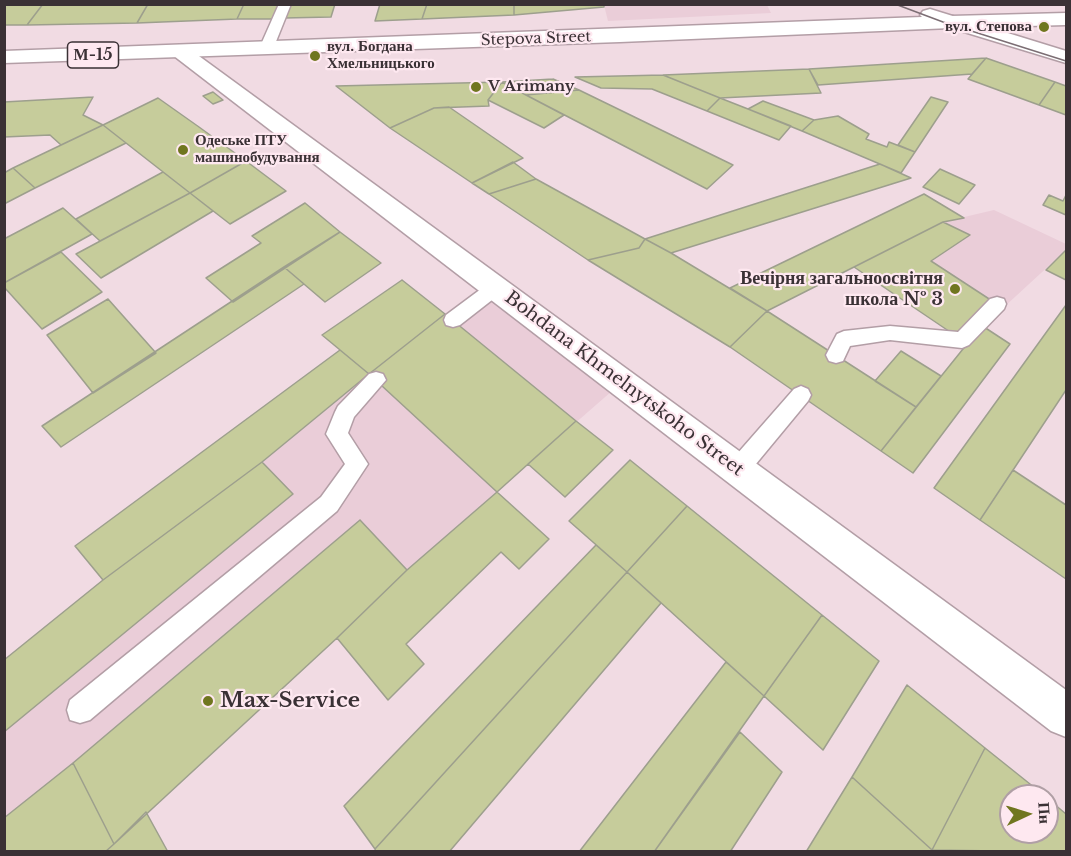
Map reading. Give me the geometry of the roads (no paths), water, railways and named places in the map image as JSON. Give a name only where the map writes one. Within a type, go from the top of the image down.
[{"type":"main road","points":[[820,27],[842,20],[867,4]]},
{"type":"main road","points":[[903,4],[951,22],[1066,57]]},
{"type":"main road","name":"Stepova Street","points":[[4,57],[1066,19]]},
{"type":"main road","name":"Bohdana Khmelnytskoho Street","points":[[181,52],[1066,716]]},
{"type":"lane","points":[[266,49],[285,4]]},
{"type":"lane","points":[[453,320],[495,288]]},
{"type":"lane","points":[[836,355],[844,339],[890,333],[962,340],[997,304]]},
{"type":"lane","points":[[80,710],[329,504],[357,464],[337,434],[345,412],[376,380]]},
{"type":"lane","points":[[738,469],[801,395]]},
{"type":"tram line","points":[[895,4],[943,22],[1066,61]]},
{"type":"place","name":"вул. Степова","points":[[1044,27]]},
{"type":"place","name":"вул. Богдана Хмельницького","points":[[315,56]]},
{"type":"place","name":"V Arimany","points":[[476,87]]},
{"type":"place","name":"Одеське ПТУ машинобудування","points":[[183,150]]},
{"type":"place","name":"Вечірня загальноосвітня школа № 3","points":[[955,289]]},
{"type":"place","name":"Max-Service","points":[[208,701]]}]
